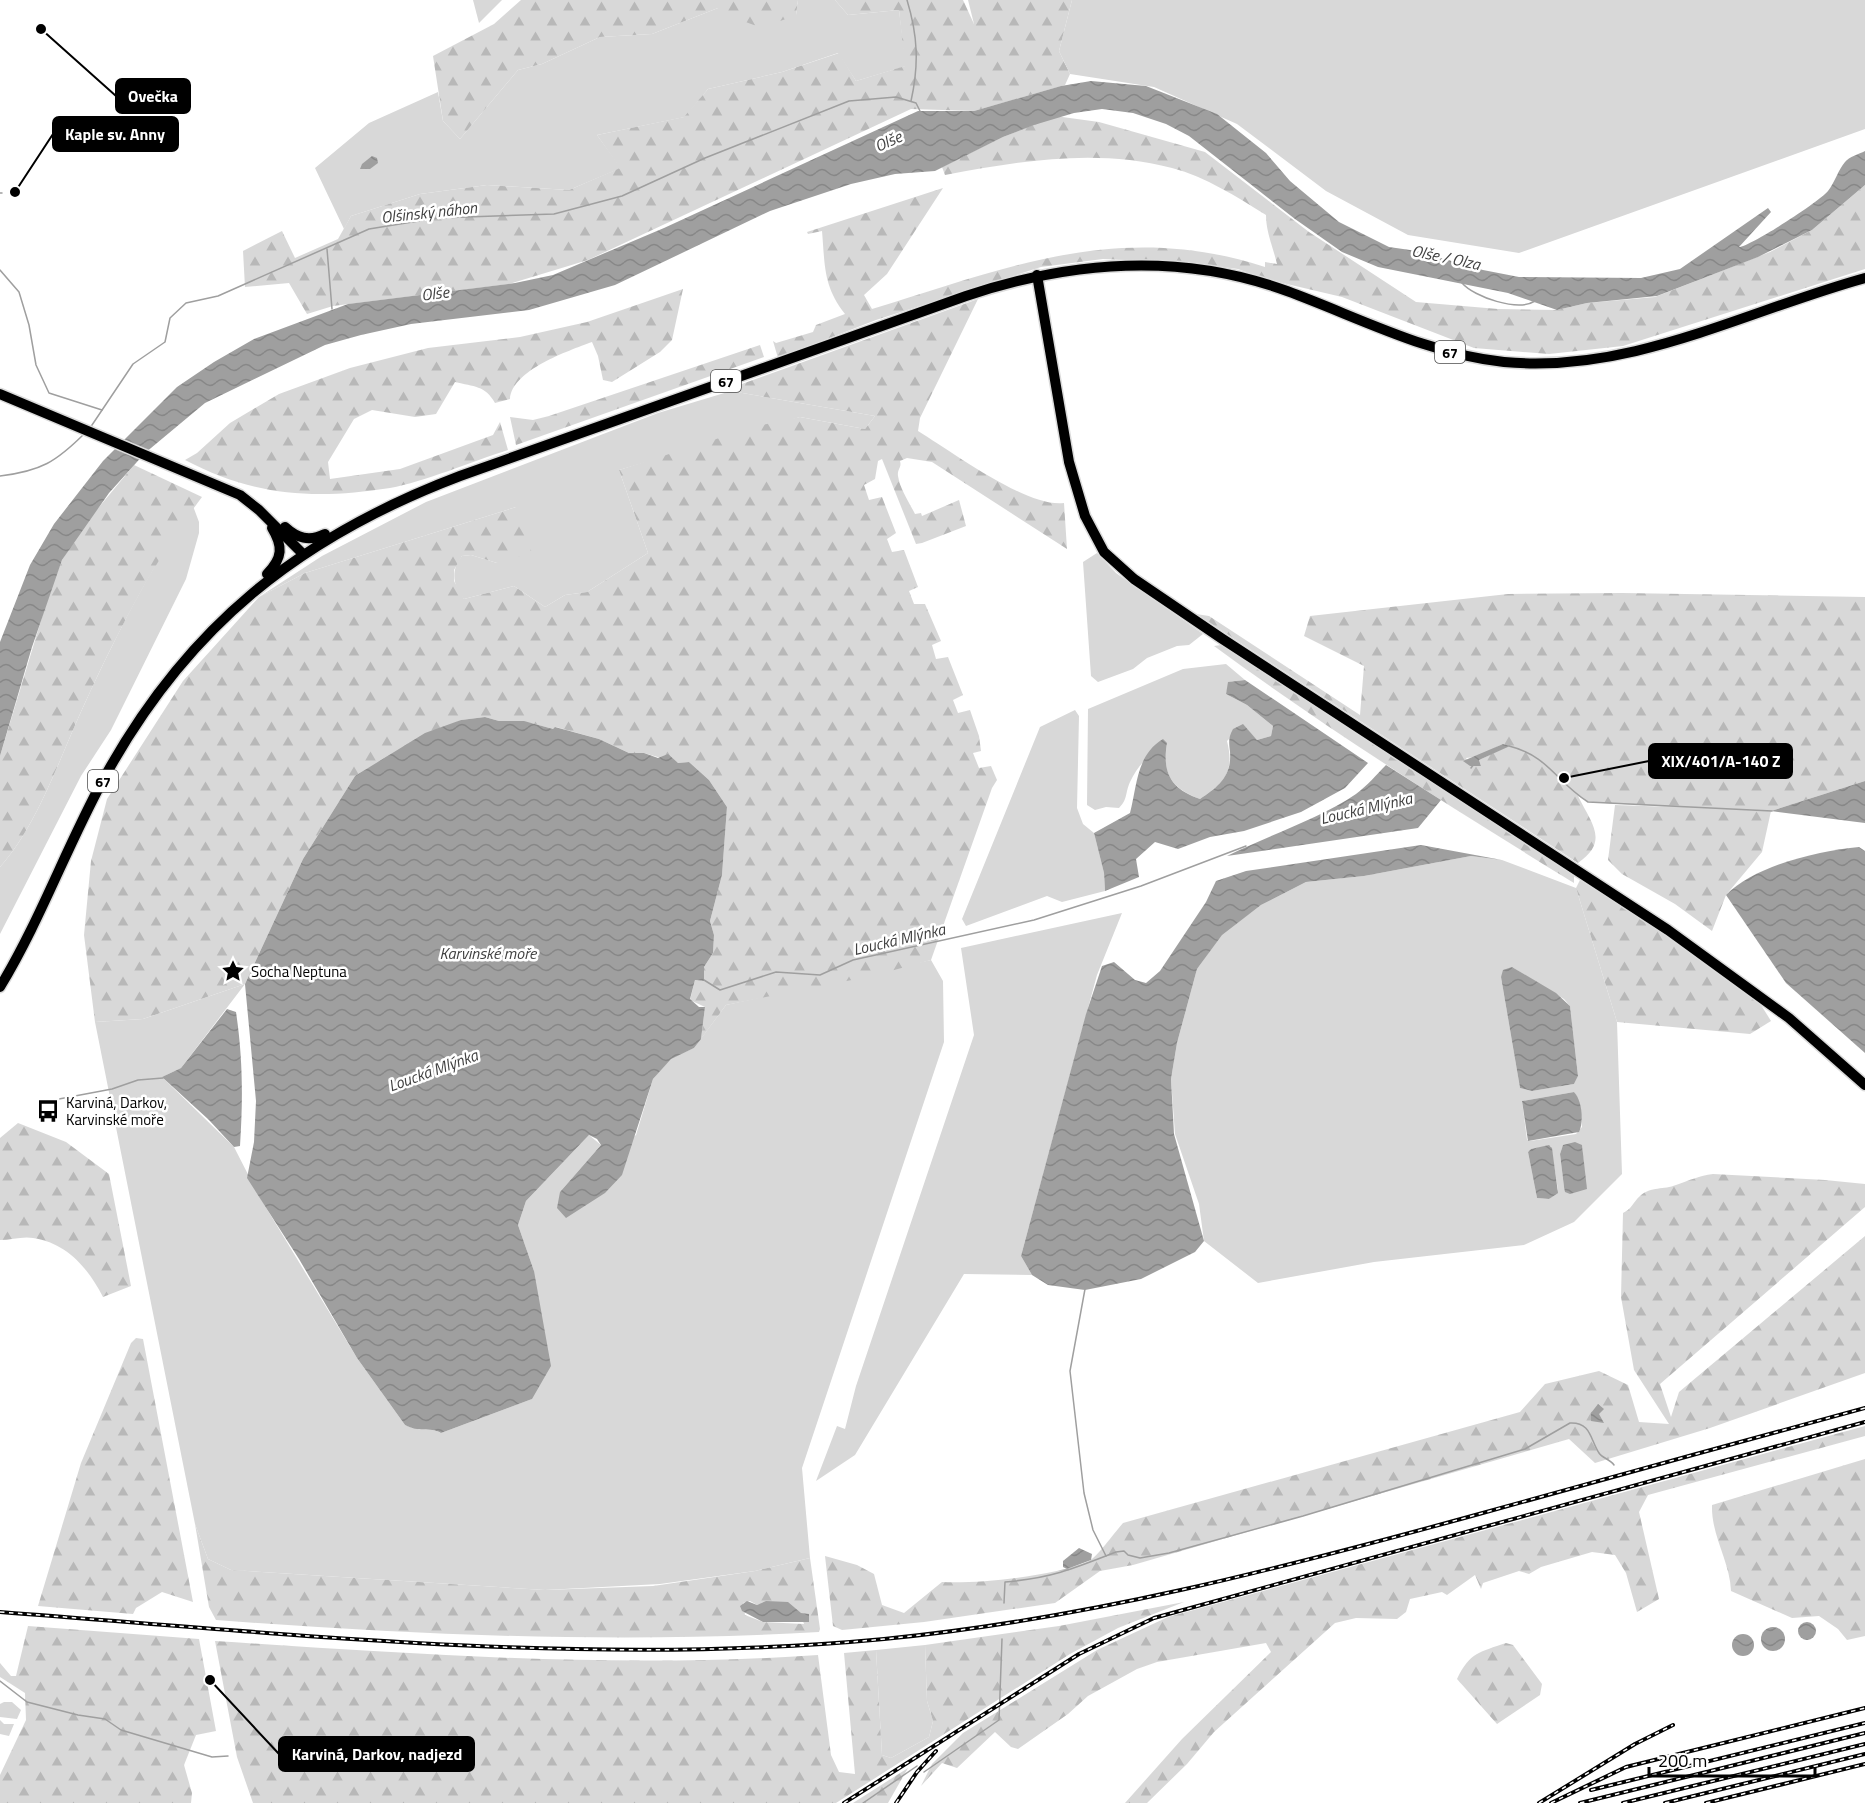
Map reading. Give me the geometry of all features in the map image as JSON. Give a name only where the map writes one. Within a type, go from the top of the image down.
[{"type":"main road","name":"67","points":[[0,987],[83,818],[124,744],[187,658],[243,599],[303,554],[355,522],[397,501],[484,467],[966,296],[1037,275],[1112,265],[1194,268],[1242,277],[1285,290],[1442,350],[1482,359],[1543,363],[1580,362],[1630,354],[1865,278]]},
{"type":"main road","points":[[1037,275],[1069,462],[1085,516],[1104,552],[1134,579],[1221,638],[1668,930],[1789,1018],[1865,1085]]},
{"type":"main road","points":[[0,394],[240,495],[302,538],[318,537],[340,525],[355,522]]},
{"type":"main road","points":[[262,512],[303,554]]},
{"type":"main road","points":[[243,599],[256,582],[275,566],[281,550],[277,536],[262,512]]},
{"type":"green space","points":[[473,0],[502,0],[479,23]]},
{"type":"green space","points":[[521,0],[718,0],[718,8],[652,34],[600,37],[542,64],[518,70],[460,139],[443,121],[433,56],[494,24]]},
{"type":"green space","points":[[718,0],[724,0],[724,14],[796,15],[798,0],[835,0],[848,15],[899,10],[906,66],[856,81],[838,53],[782,72],[708,89],[685,117],[597,135],[621,168],[569,190],[487,185],[420,194],[351,216],[344,229],[315,168],[369,123],[438,92],[443,121],[460,139],[518,70],[542,64],[600,37],[652,34],[718,8]]},
{"type":"green space","points":[[724,0],[798,0],[796,15],[762,28],[724,14]]},
{"type":"green space","points":[[835,0],[963,0],[974,24],[968,0],[1072,0],[1059,51],[1070,74],[1065,85],[974,111],[911,109],[588,260],[509,284],[333,306],[307,314],[289,283],[245,287],[243,251],[282,231],[295,258],[338,239],[351,216],[420,194],[487,185],[569,190],[620,168],[597,135],[684,117],[708,89],[782,72],[839,53],[856,81],[905,66],[899,10],[848,15]]},
{"type":"green space","points":[[1072,0],[1865,0],[1865,129],[1519,253],[1408,235],[1326,191],[1237,124],[1154,87],[1070,74],[1059,51]]},
{"type":"green space","points":[[1055,116],[1099,122],[1205,152],[1309,232],[1416,302],[1498,309],[1557,310],[1587,303],[1655,297],[1770,252],[1812,230],[1865,185],[1865,269],[1623,346],[1549,354],[1474,348],[1342,297],[1262,278],[1238,269],[1193,263],[1103,259],[1041,267],[876,320],[778,358],[773,341],[776,343],[813,332],[816,325],[845,314],[833,294],[826,275],[822,231],[808,234],[807,232],[943,188],[887,274],[864,295],[872,309],[1018,265],[1066,255],[1113,249],[1162,248],[1212,254],[1265,267],[1265,262],[1277,264],[1268,233],[1266,215],[1209,182],[1172,168],[1143,162],[1086,158],[1030,161],[945,175],[942,167],[1003,137]]},
{"type":"green space","points":[[683,289],[672,340],[660,352],[612,382],[603,380],[598,356],[592,342],[556,356],[530,371],[520,379],[510,399],[495,403],[483,390],[455,382],[436,414],[415,417],[372,410],[354,419],[328,462],[330,479],[400,469],[493,435],[500,422],[508,450],[433,476],[390,488],[362,492],[310,494],[260,488],[210,472],[185,460],[197,453],[230,423],[279,394],[350,368],[428,348],[520,337],[587,322]]},
{"type":"green space","points":[[978,299],[920,418],[918,431],[1010,488],[1048,502],[1064,503],[1067,549],[932,462],[907,458],[900,461],[898,476],[915,514],[921,513],[922,516],[959,500],[966,526],[922,543],[916,544],[882,459],[878,461],[875,479],[864,485],[869,500],[882,497],[896,533],[887,539],[892,552],[904,550],[918,587],[909,591],[914,604],[925,604],[941,641],[932,645],[936,659],[948,657],[963,695],[953,700],[958,713],[970,710],[979,736],[981,751],[973,753],[979,768],[991,766],[997,780],[992,788],[931,960],[872,976],[726,1005],[701,1039],[705,1007],[690,1000],[695,980],[702,981],[704,967],[713,953],[714,935],[710,921],[722,875],[727,807],[709,780],[689,762],[678,763],[644,753],[629,753],[599,739],[556,727],[553,729],[531,723],[499,721],[485,717],[461,720],[404,748],[355,776],[303,859],[245,984],[143,1019],[95,1022],[84,935],[91,861],[107,799],[183,681],[259,597],[305,573],[516,507],[532,553],[497,563],[471,555],[462,556],[454,570],[454,581],[464,599],[514,586],[545,607],[565,595],[587,592],[648,553],[619,470],[757,426],[800,417],[865,429],[875,416],[725,390]]},
{"type":"green space","points":[[760,345],[764,357],[516,445],[510,417],[533,420],[549,416]]},
{"type":"green space","points":[[731,391],[875,416],[865,429],[800,417],[619,470],[648,553],[587,592],[565,595],[545,607],[514,586],[464,599],[455,583],[456,566],[462,556],[471,555],[497,563],[516,507],[305,573],[259,597],[322,556],[426,502],[658,413]]},
{"type":"green space","points":[[134,465],[202,497],[167,548],[135,602],[93,686],[35,814],[25,833],[0,867],[0,756],[49,594],[62,560],[85,524]]},
{"type":"green space","points":[[193,506],[199,522],[199,533],[186,579],[111,730],[81,776],[0,934],[0,867],[25,833],[118,634],[161,556]]},
{"type":"green space","points":[[1097,553],[1116,573],[1203,634],[1189,645],[1177,646],[1147,658],[1133,669],[1098,682],[1091,676],[1083,562]]},
{"type":"green space","points":[[1622,593],[1865,597],[1865,781],[1771,811],[1762,852],[1726,895],[1712,931],[1675,904],[1622,874],[1608,860],[1615,805],[1673,807],[1588,802],[1578,796],[1592,823],[1595,839],[1588,855],[1578,863],[1196,614],[1209,616],[1360,715],[1364,666],[1304,636],[1310,616],[1508,594]],"holes":[[[1503,744],[1508,746],[1479,760],[1481,766],[1470,766],[1466,758],[1480,755]]]},
{"type":"green space","points":[[1221,645],[1562,867],[1574,876],[1574,883],[1347,739],[1214,646]]},
{"type":"green space","points":[[1226,664],[1245,680],[1229,682],[1226,694],[1247,705],[1273,726],[1271,736],[1257,740],[1243,725],[1227,741],[1230,761],[1226,776],[1200,799],[1175,785],[1166,763],[1167,743],[1150,755],[1137,769],[1124,802],[1119,808],[1106,807],[1095,810],[1087,805],[1088,709],[1183,669]]},
{"type":"green space","points":[[1075,710],[1079,716],[1077,808],[1083,824],[1094,833],[1104,873],[1105,891],[1062,902],[1047,896],[966,926],[962,919],[1040,727]]},
{"type":"green space","points":[[1471,856],[1502,860],[1576,888],[1617,1022],[1622,1174],[1574,1222],[1524,1245],[1374,1262],[1258,1283],[1204,1241],[1199,1204],[1175,1134],[1171,1079],[1177,1043],[1197,969],[1222,934],[1261,905],[1306,882],[1364,876]],"holes":[[[1512,967],[1564,999],[1570,1006],[1578,1076],[1574,1084],[1532,1091],[1520,1088],[1501,977]],[[1574,1092],[1579,1105],[1582,1127],[1576,1134],[1527,1140],[1522,1101]],[[1563,1145],[1582,1145],[1586,1189],[1564,1187],[1560,1154]],[[1551,1146],[1558,1190],[1549,1199],[1537,1198],[1528,1152],[1531,1149]]]},
{"type":"green space","points":[[1580,880],[1658,929],[1761,1005],[1771,1021],[1750,1034],[1617,1022],[1576,888]]},
{"type":"green space","points":[[1122,913],[1097,975],[1021,1256],[1032,1275],[964,1274],[855,1455],[816,1481],[837,1426],[845,1429],[856,1386],[974,1035],[961,948]]},
{"type":"green space","points":[[931,960],[943,981],[944,1042],[802,1468],[810,1558],[755,1571],[660,1584],[545,1590],[231,1570],[208,1559],[195,1524],[95,1022],[143,1019],[245,984],[181,1068],[162,1077],[234,1147],[259,1196],[357,1358],[405,1425],[441,1433],[532,1399],[534,1271],[518,1225],[526,1201],[589,1135],[601,1145],[560,1192],[636,1135],[653,1079],[671,1058],[694,1048],[726,1005]]},
{"type":"green space","points":[[18,1123],[66,1142],[109,1174],[131,1286],[103,1297],[91,1276],[75,1258],[56,1245],[29,1238],[0,1240],[0,1138]]},
{"type":"green space","points":[[1713,1174],[1865,1184],[1865,1207],[1660,1384],[1671,1417],[1679,1392],[1865,1236],[1865,1373],[1710,1428],[1595,1463],[1569,1439],[1133,1565],[1100,1571],[1055,1603],[924,1622],[842,1630],[833,1626],[825,1556],[857,1565],[874,1574],[882,1605],[904,1613],[942,1582],[976,1582],[1017,1578],[1074,1566],[1092,1559],[1123,1523],[1520,1412],[1545,1384],[1599,1371],[1628,1385],[1639,1422],[1669,1424],[1634,1370],[1621,1297],[1623,1213],[1640,1196],[1653,1189]]},
{"type":"green space","points":[[136,1338],[143,1339],[193,1602],[162,1592],[136,1608],[133,1614],[38,1606],[81,1463],[131,1343]]},
{"type":"green space","points":[[1865,1426],[1865,1436],[1648,1495],[1639,1512],[1659,1599],[1637,1612],[1626,1573],[1615,1555],[1592,1552],[1541,1567],[1529,1574],[1519,1571],[1483,1583],[1481,1589],[1475,1575],[1447,1595],[1442,1592],[1410,1599],[1406,1612],[1397,1619],[1356,1618],[1335,1623],[1214,1732],[1187,1764],[1147,1803],[1125,1803],[1182,1739],[1271,1652],[1266,1643],[1157,1662],[1137,1669],[1088,1696],[1068,1714],[1018,1749],[1011,1747],[995,1732],[957,1768],[942,1763],[921,1786],[932,1764],[963,1733],[1097,1650],[1168,1617]]},
{"type":"green space","points":[[1865,1459],[1865,1636],[1847,1640],[1838,1629],[1819,1616],[1792,1618],[1731,1591],[1730,1580],[1714,1527],[1712,1505]]},
{"type":"green space","points":[[195,1524],[208,1559],[231,1570],[545,1590],[653,1586],[755,1571],[810,1558],[820,1629],[819,1632],[744,1636],[593,1637],[442,1634],[216,1620],[209,1607]],"holes":[[[750,1601],[757,1605],[779,1602],[792,1606],[797,1610],[804,1624],[763,1622],[745,1615],[743,1603]]]},
{"type":"green space","points":[[1184,1602],[1118,1628],[1070,1654],[836,1803],[253,1803],[237,1757],[215,1641],[441,1655],[592,1660],[667,1661],[818,1655],[831,1755],[839,1772],[855,1774],[844,1653],[876,1650],[882,1755],[891,1758],[929,1737],[933,1721],[927,1701],[925,1645],[1059,1626]]},
{"type":"green space","points":[[28,1626],[199,1639],[216,1731],[196,1735],[184,1765],[192,1793],[191,1803],[0,1803],[0,1775],[26,1720],[25,1693],[0,1677],[0,1663],[11,1676],[16,1676]]},
{"type":"green space","points":[[1506,1643],[1513,1645],[1542,1684],[1540,1695],[1497,1724],[1457,1679],[1471,1658],[1482,1651]]},
{"type":"green space","points":[[925,1645],[927,1701],[933,1721],[929,1737],[891,1758],[882,1755],[876,1650]]},
{"type":"green space","points":[[12,1702],[21,1710],[17,1719],[0,1717],[0,1704]]},
{"type":"green space","points":[[0,1720],[4,1724],[14,1724],[9,1736],[0,1734]]},
{"type":"green space","points":[[908,1768],[888,1803],[853,1803]]},
{"type":"water","name":"Olše","points":[[1091,81],[1146,86],[1217,114],[1266,153],[1290,181],[1339,222],[1389,247],[1417,251],[1483,270],[1519,277],[1641,278],[1680,269],[1768,208],[1771,212],[1739,247],[1746,245],[1785,223],[1822,197],[1845,162],[1865,151],[1865,185],[1812,230],[1758,257],[1657,296],[1587,303],[1557,310],[1508,293],[1378,267],[1342,252],[1295,219],[1189,136],[1166,124],[1133,113],[1102,109],[1074,113],[1034,125],[1003,137],[935,171],[895,174],[851,184],[770,211],[615,285],[529,310],[411,324],[325,345],[205,403],[145,453],[109,493],[62,560],[32,647],[0,756],[0,642],[30,565],[54,524],[103,461],[177,387],[214,362],[254,339],[348,304],[515,283],[553,275],[664,228],[918,111],[974,111],[1061,86]]},
{"type":"water","points":[[372,156],[377,158],[378,163],[370,169],[360,169],[362,164]]},
{"type":"water","points":[[1245,680],[1368,763],[1345,788],[1301,812],[1244,831],[1210,837],[1178,849],[1155,842],[1136,859],[1139,877],[1105,891],[1104,873],[1094,833],[1130,813],[1139,772],[1147,754],[1154,746],[1163,739],[1167,743],[1166,763],[1175,785],[1200,799],[1218,785],[1229,768],[1229,743],[1233,729],[1243,724],[1257,740],[1271,736],[1273,726],[1247,705],[1226,694],[1228,682]]},
{"type":"water","name":"Karvinské moře","points":[[485,717],[499,721],[524,721],[553,729],[555,727],[599,739],[629,753],[644,753],[658,758],[668,754],[678,763],[689,762],[709,780],[727,807],[722,875],[710,921],[714,935],[713,953],[704,967],[704,981],[695,980],[690,999],[699,1007],[705,1007],[701,1039],[694,1048],[671,1059],[653,1079],[622,1175],[605,1193],[566,1218],[557,1208],[560,1192],[601,1145],[597,1139],[589,1135],[526,1201],[518,1225],[534,1271],[551,1366],[532,1399],[441,1433],[405,1425],[357,1358],[299,1259],[247,1178],[254,1142],[256,1101],[245,984],[303,859],[355,776],[425,733],[461,720]]},
{"type":"water","points":[[1503,744],[1510,746],[1479,760],[1481,766],[1470,766],[1463,761]]},
{"type":"water","points":[[1386,765],[1441,800],[1418,828],[1227,856],[1342,803],[1360,791]]},
{"type":"water","points":[[1865,781],[1865,823],[1771,811]]},
{"type":"water","points":[[1421,845],[1502,860],[1471,856],[1364,876],[1306,882],[1261,905],[1222,935],[1197,969],[1177,1043],[1171,1079],[1174,1134],[1204,1241],[1195,1252],[1141,1279],[1085,1290],[1048,1285],[1032,1275],[1021,1256],[1086,1014],[1102,966],[1114,962],[1135,980],[1146,983],[1160,971],[1206,902],[1216,881],[1246,871]]},
{"type":"water","points":[[1859,847],[1865,851],[1865,1053],[1786,983],[1726,895],[1754,875],[1788,861]]},
{"type":"water","points":[[1512,967],[1556,993],[1570,1006],[1578,1076],[1574,1084],[1532,1091],[1520,1088],[1501,977],[1503,970]]},
{"type":"water","points":[[227,1009],[236,1012],[241,1063],[240,1146],[234,1147],[209,1120],[162,1077],[181,1068]]},
{"type":"water","points":[[1574,1092],[1579,1100],[1581,1111],[1579,1132],[1528,1141],[1522,1101]]},
{"type":"water","points":[[1575,1142],[1582,1145],[1587,1189],[1570,1194],[1565,1192],[1560,1154],[1563,1145]]},
{"type":"water","points":[[1549,1145],[1552,1148],[1558,1193],[1549,1199],[1537,1198],[1528,1152],[1531,1149]]},
{"type":"water","points":[[1598,1404],[1604,1409],[1599,1414],[1604,1423],[1591,1421],[1591,1413]]},
{"type":"water","points":[[1079,1548],[1092,1554],[1091,1560],[1067,1569],[1063,1567],[1063,1561]]},
{"type":"water","points":[[747,1601],[757,1605],[766,1601],[788,1602],[801,1613],[809,1614],[809,1622],[763,1622],[742,1611],[740,1606]]},
{"type":"water","points":[[1807,1622],[1813,1625],[1816,1631],[1813,1637],[1807,1640],[1801,1637],[1798,1631],[1801,1625]]},
{"type":"water","points":[[1773,1627],[1782,1630],[1785,1639],[1782,1648],[1773,1651],[1764,1648],[1761,1639],[1764,1630]]},
{"type":"water","points":[[1743,1634],[1751,1637],[1754,1645],[1751,1653],[1743,1656],[1735,1653],[1732,1645],[1735,1637]]},
{"type":"waterway","points":[[907,0],[916,50],[911,101]]},
{"type":"waterway","name":"Olšinský náhon","points":[[90,428],[133,364],[165,342],[170,318],[186,303],[218,296],[369,229],[437,218],[554,214],[622,196],[705,158],[849,101],[896,97],[916,103],[920,111]]},
{"type":"waterway","points":[[327,249],[332,309]]},
{"type":"waterway","points":[[0,270],[19,292],[29,325],[36,365],[49,393],[102,410]]},
{"type":"waterway","points":[[1462,283],[1486,298],[1508,304],[1518,305],[1535,301]]},
{"type":"waterway","name":"Olšinský náhon","points":[[0,476],[37,468],[47,463],[85,433]]},
{"type":"waterway","name":"Loucká Mlýnka","points":[[1509,746],[1534,756],[1588,802],[1772,811]]},
{"type":"waterway","name":"Loucká Mlýnka","points":[[1471,768],[1474,764]]},
{"type":"waterway","name":"Loucká Mlýnka","points":[[704,980],[720,990],[776,972],[820,975],[853,960],[1034,920],[1141,886],[1246,846]]},
{"type":"waterway","name":"Loucká Mlýnka","points":[[43,1102],[112,1089],[138,1080],[163,1078]]},
{"type":"waterway","points":[[1085,1289],[1070,1371],[1084,1493],[1093,1530],[1106,1556]]},
{"type":"waterway","points":[[1004,1603],[1005,1582],[1062,1572],[1116,1552],[1124,1551],[1128,1555],[1140,1558],[1169,1553],[1303,1516],[1525,1449],[1570,1423],[1577,1423],[1586,1428],[1599,1453],[1614,1465]]},
{"type":"waterway","points":[[924,1772],[999,1720],[1002,1639]]},
{"type":"waterway","points":[[0,1681],[27,1702],[78,1715],[105,1719],[121,1730],[212,1757],[228,1756]]},
{"type":"waterway","points":[[863,1803],[917,1766]]},
{"type":"railway","points":[[0,1612],[331,1638],[553,1649],[663,1650],[774,1647],[884,1639],[1035,1619],[1258,1572],[1865,1408]]},
{"type":"railway","points":[[844,1803],[1079,1654],[1154,1618],[1865,1422]]},
{"type":"railway","points":[[1551,1803],[1626,1767],[1865,1708]]},
{"type":"railway","points":[[1591,1790],[1865,1723]]},
{"type":"railway","points":[[1539,1803],[1635,1744],[1673,1725]]},
{"type":"railway","points":[[1580,1803],[1865,1733]]},
{"type":"railway","points":[[1623,1803],[1865,1744]]},
{"type":"railway","points":[[896,1803],[917,1772],[936,1751]]},
{"type":"railway","points":[[1665,1803],[1865,1754]]},
{"type":"railway","points":[[1706,1803],[1865,1764]]},
{"type":"place","name":"Ovečka","points":[[41,29]]},
{"type":"place","name":"Kaple sv. Anny","points":[[15,192]]},
{"type":"place","name":"XIX/401/A-140 Z","points":[[1564,778]]},
{"type":"place","name":"Socha Neptuna","points":[[233,971]]},
{"type":"place","name":"Karviná, Darkov, Karvinské moře","points":[[48,1111]]},
{"type":"place","name":"Karviná, Darkov, nadjezd","points":[[210,1680]]},
{"type":"water label","name":"Olše / Olza","points":[[1446,257]]}]
